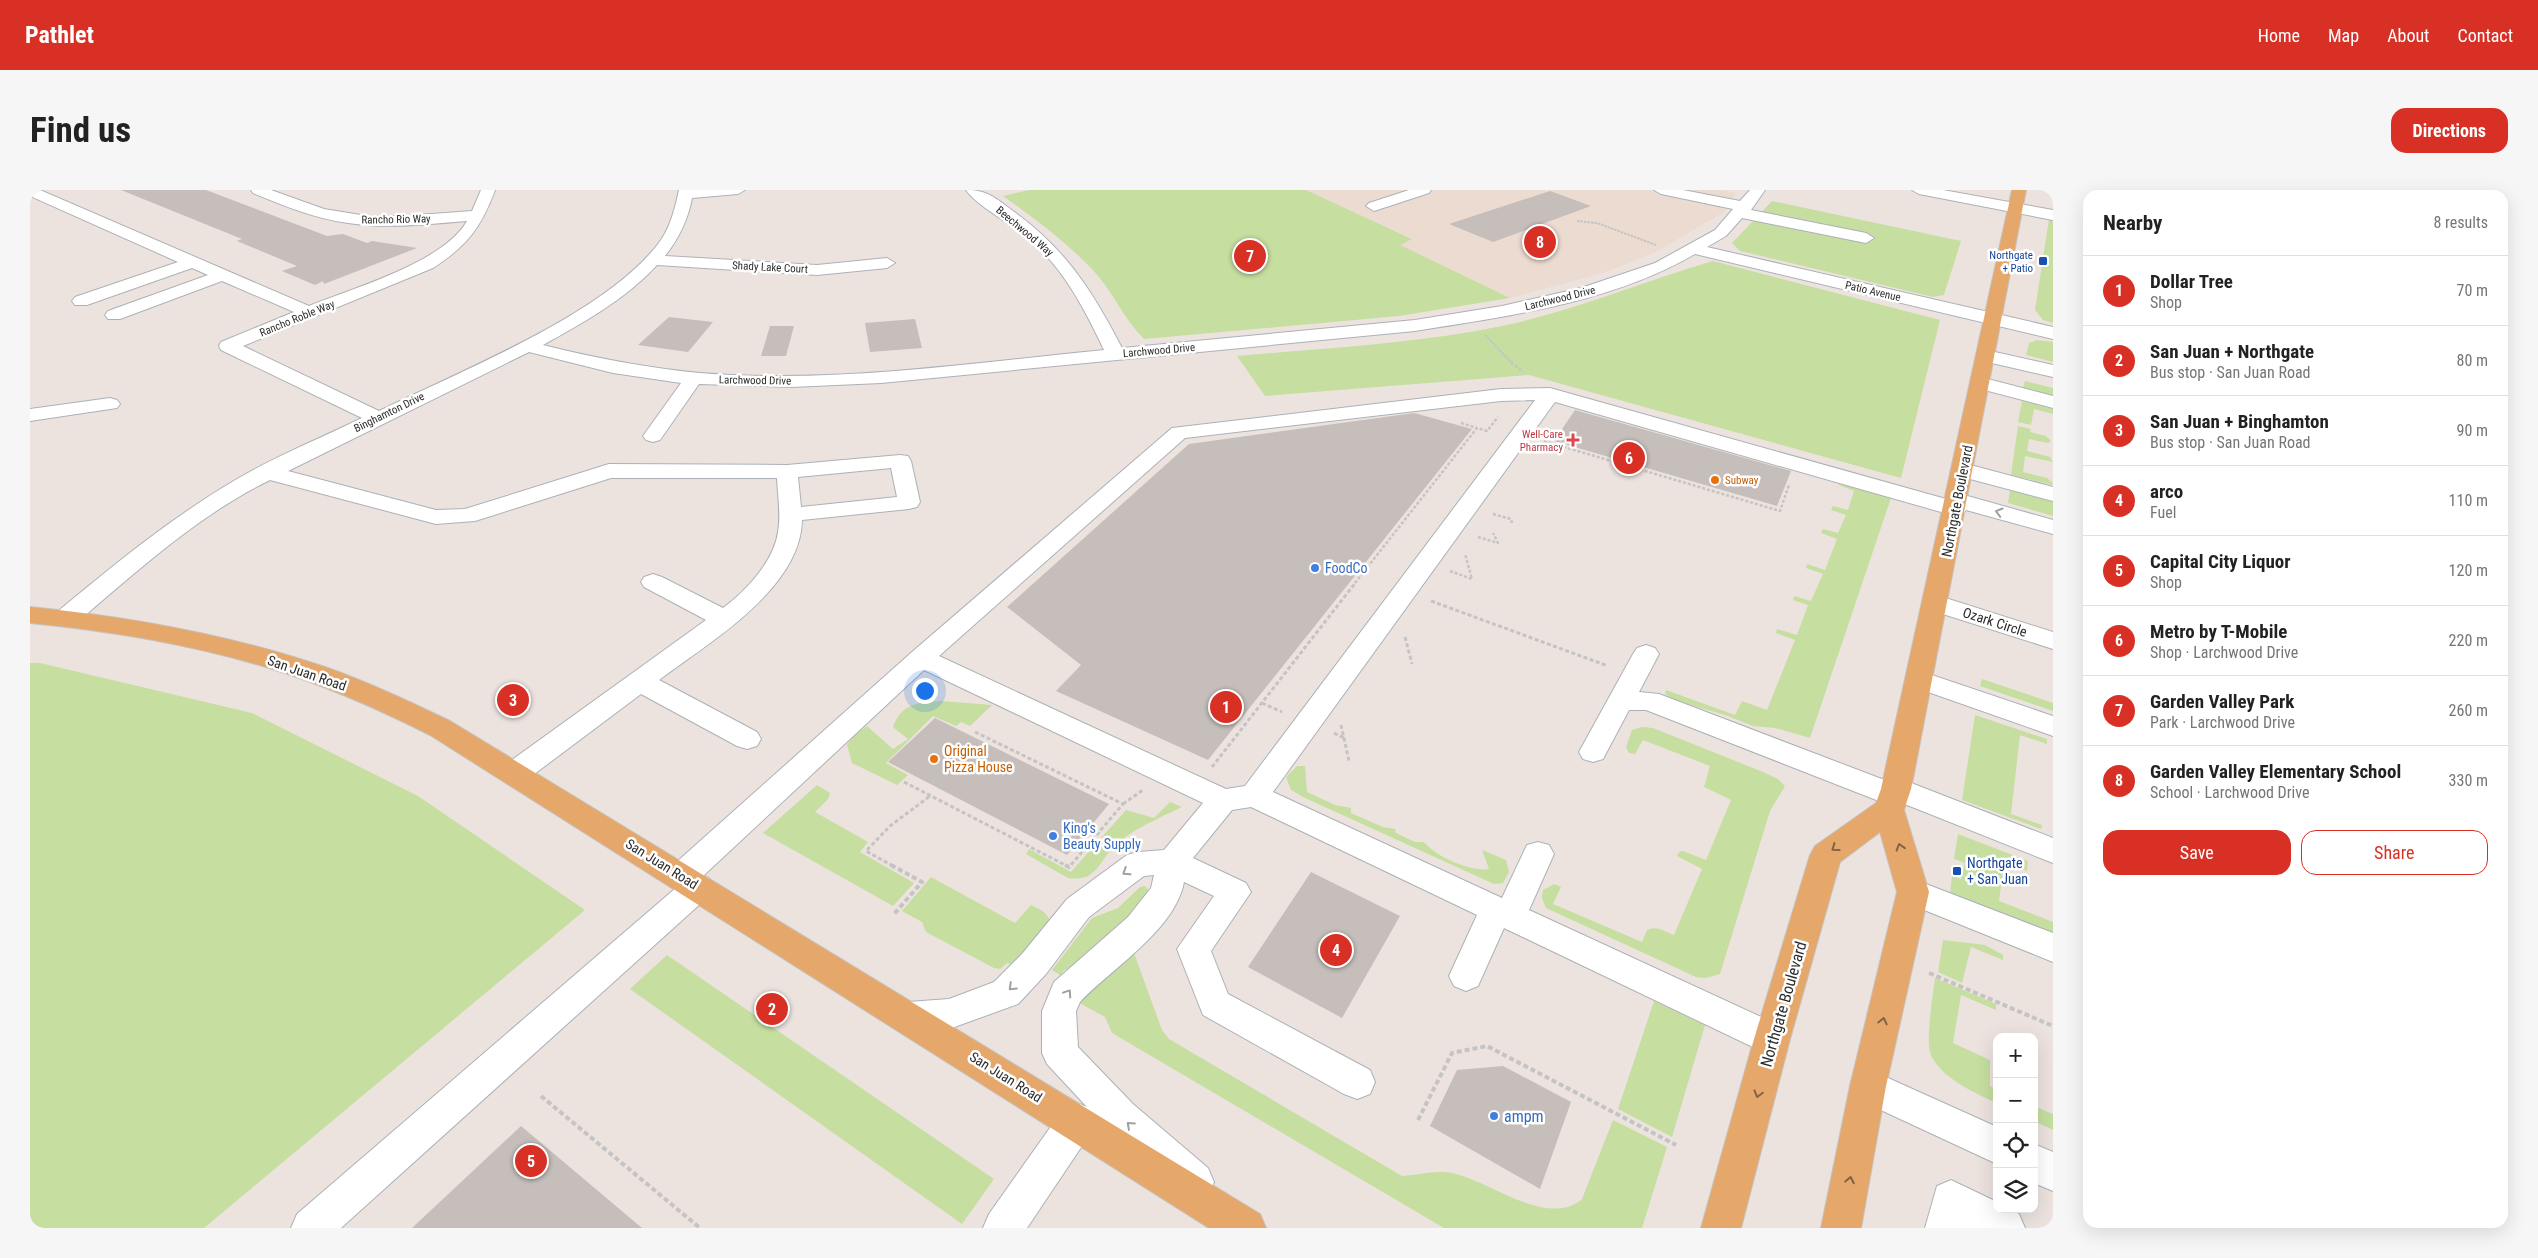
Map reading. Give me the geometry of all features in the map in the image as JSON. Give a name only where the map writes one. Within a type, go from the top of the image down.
[{"type":"main road","name":"Northgate Boulevard","points":[[1841,1228],[1868,1086],[1913,892],[1893,798],[1936,604],[2017,199]]},
{"type":"main road","name":"San Juan Road","points":[[30,615],[66,618],[203,641],[291,665],[358,690],[440,728],[908,1016],[1245,1228]]},
{"type":"main road","name":"Northgate Boulevard","points":[[1721,1228],[1772,1039],[1826,855],[1893,798]]},
{"type":"street","name":"Rancho Rio Way","points":[[258,190],[321,213],[348,219],[396,221],[478,215]]},
{"type":"street","name":"Rancho Roble Way","points":[[378,418],[228,346],[427,264],[460,242],[470,231],[488,190]]},
{"type":"street","points":[[686,192],[738,190]]},
{"type":"street","name":"Beechwood Way","points":[[973,190],[1020,224],[1061,262],[1082,289],[1116,354]]},
{"type":"street","points":[[1374,206],[1424,190]]},
{"type":"street","points":[[1661,190],[1866,238]]},
{"type":"street","name":"Larchwood Drive","points":[[527,346],[597,364],[694,378],[747,381],[839,380],[1407,327],[1531,307],[1603,287],[1647,272],[1694,249],[1724,229],[1744,210],[1758,190]]},
{"type":"street","points":[[1919,190],[2017,199],[2053,215]]},
{"type":"street","points":[[30,191],[310,313]]},
{"type":"street","name":"Binghamton Drive","points":[[66,618],[148,549],[186,521],[267,472],[527,346],[572,322],[607,298],[652,260],[669,240],[680,220],[686,192]]},
{"type":"street","name":"Patio Avenue","points":[[1694,249],[2053,333]]},
{"type":"street","name":"Shady Lake Court","points":[[652,260],[817,270],[887,263]]},
{"type":"street","points":[[81,301],[193,262]]},
{"type":"street","points":[[114,316],[223,275]]},
{"type":"street","points":[[1986,356],[2053,371]]},
{"type":"street","points":[[653,436],[694,378]]},
{"type":"street","points":[[1980,383],[2053,402]]},
{"type":"street","points":[[1254,796],[1550,394]]},
{"type":"street","points":[[318,1226],[690,882],[921,658],[1179,432],[1516,395],[1550,394],[1956,504],[2053,527]]},
{"type":"street","points":[[30,415],[110,404]]},
{"type":"street","points":[[267,472],[332,487],[436,517],[448,518],[466,516],[609,471],[787,472],[900,461],[909,502],[789,515]]},
{"type":"street","points":[[1963,470],[2053,494]]},
{"type":"street","points":[[515,773],[724,619],[757,590],[781,556],[789,538],[787,472]]},
{"type":"street","points":[[653,582],[724,619]]},
{"type":"street","name":"Ozark Circle","points":[[1936,604],[2053,641]]},
{"type":"street","points":[[1593,752],[1646,654]]},
{"type":"street","points":[[921,658],[1223,800],[1254,796],[1772,1039]]},
{"type":"street","points":[[1920,680],[2053,726]]},
{"type":"street","points":[[639,681],[747,740]]},
{"type":"street","points":[[1621,701],[1640,714],[2053,851]]},
{"type":"street","points":[[1223,800],[1172,862],[1166,892],[1140,927],[1119,948],[1086,972],[1066,993],[1059,1011],[1060,1053],[1120,1116],[1245,1228]]},
{"type":"street","points":[[1466,976],[1538,854]]},
{"type":"street","points":[[908,1016],[949,1014],[1006,993],[1034,964],[1078,908],[1105,886],[1138,864],[1172,862],[1235,892],[1194,949],[1215,1004],[1358,1082]]},
{"type":"street","points":[[1913,892],[2047,946]]},
{"type":"street","points":[[1868,1086],[1993,1144]]},
{"type":"street","points":[[1003,1228],[1077,1121]]},
{"type":"street","points":[[2038,1165],[2053,1172]]},
{"type":"street","points":[[1945,1228],[1951,1200],[2006,1228]]},
{"type":"path","points":[[1577,221],[1597,224],[1662,247]]},
{"type":"path","points":[[1208,772],[1477,428],[1487,431],[1530,377],[1511,363],[1503,351],[1482,332]]},
{"type":"path","points":[[1494,421],[1524,430]]},
{"type":"path","points":[[1549,434],[1544,441],[1780,511],[1792,478]]},
{"type":"path","points":[[1474,535],[1498,543],[1493,532]]},
{"type":"path","points":[[1403,631],[1412,664]]},
{"type":"path","points":[[1340,720],[1349,761]]},
{"type":"path","points":[[904,782],[1069,867],[1123,804],[975,732]]},
{"type":"path","points":[[894,914],[922,882],[866,851],[890,826],[930,796]]},
{"type":"path","points":[[1929,973],[2053,1026]]},
{"type":"path","points":[[1418,1120],[1452,1053],[1487,1046],[1676,1145]]},
{"type":"path","points":[[541,1096],[700,1228]]},
{"type":"shaded area","points":[[1305,190],[1718,190],[1736,193],[1724,212],[1656,252],[1603,273],[1510,298],[1399,245],[1412,238]]},
{"type":"green space","points":[[1029,190],[1306,190],[1412,239],[1400,245],[1510,298],[1399,316],[1144,339],[1092,269],[1049,230],[1003,196]]},
{"type":"green space","points":[[1772,201],[1961,241],[1944,295],[1933,297],[1740,251],[1732,243]]},
{"type":"green space","points":[[2049,219],[2053,220],[2053,323],[2043,320],[2035,310]]},
{"type":"green space","points":[[1713,261],[1940,320],[1901,478],[1529,375],[1265,396],[1237,356],[1403,341],[1502,326],[1582,304]]},
{"type":"green space","points":[[2037,340],[2053,342],[2053,362],[2026,355],[2029,343]]},
{"type":"green space","points":[[2025,381],[2053,388],[2053,396],[2023,388]]},
{"type":"green space","points":[[2022,401],[2053,409],[2053,414],[2034,409],[2031,425],[2018,422]]},
{"type":"green space","points":[[2018,426],[2031,429],[2030,432],[2046,436],[2051,441],[2048,443],[2029,439],[2027,451],[2050,457],[2053,462],[2025,456],[2023,472],[2047,478],[2053,483],[2052,485],[2011,475]]},
{"type":"green space","points":[[1839,483],[1892,495],[1810,738],[1775,728],[1753,726],[1728,716],[1674,700],[1665,694],[1666,690],[1735,715],[1742,701],[1767,710],[1795,640],[1776,633],[1777,629],[1797,635],[1808,605],[1793,600],[1794,596],[1811,601],[1823,574],[1806,568],[1807,564],[1825,570],[1837,539],[1821,533],[1823,529],[1838,533],[1846,515],[1831,510],[1833,506],[1848,510],[1854,491],[1839,485]]},
{"type":"green space","points":[[2010,490],[2053,502],[2053,516],[2008,503]]},
{"type":"green space","points":[[30,663],[40,663],[252,713],[418,796],[585,910],[204,1228],[30,1228]]},
{"type":"green space","points":[[1982,679],[2053,703],[2053,711],[1980,686]]},
{"type":"green space","points":[[941,701],[992,705],[970,726],[961,722],[956,726],[933,716],[886,763],[908,775],[897,785],[852,763],[847,745],[853,736],[867,726],[893,749],[908,739],[893,727],[901,713],[911,706]]},
{"type":"green space","points":[[1975,715],[2047,739],[2047,744],[2020,735],[2011,814],[2042,825],[2041,829],[1962,800]]},
{"type":"green space","points":[[1642,727],[1653,728],[1763,772],[1778,779],[1785,786],[1770,811],[1720,974],[1706,978],[1696,977],[1546,908],[1542,898],[1543,890],[1554,884],[1561,887],[1553,904],[1642,942],[1647,930],[1651,929],[1658,929],[1674,935],[1702,869],[1677,856],[1679,852],[1683,851],[1706,860],[1731,800],[1704,787],[1710,766],[1643,740],[1635,754],[1629,753],[1626,747],[1632,730]]},
{"type":"green space","points":[[1297,766],[1305,766],[1307,792],[1335,805],[1351,808],[1351,813],[1383,827],[1395,829],[1396,833],[1415,842],[1424,842],[1445,858],[1464,866],[1489,869],[1482,850],[1506,860],[1509,872],[1503,883],[1494,884],[1303,797],[1291,790],[1286,777]]},
{"type":"green space","points":[[817,785],[830,793],[828,799],[815,812],[868,842],[860,852],[914,883],[893,906],[763,833]]},
{"type":"green space","points":[[1170,802],[1182,807],[1129,834],[1114,846],[1088,876],[1068,878],[1026,854],[1029,849],[1071,872],[1126,810],[1154,818]]},
{"type":"green space","points":[[1958,834],[2028,861],[2027,871],[2004,862],[1999,901],[2053,922],[2053,939],[1968,904],[1950,893],[1952,876],[1961,879],[1965,863],[1954,859]]},
{"type":"green space","points":[[931,877],[1015,923],[1031,905],[1045,913],[1050,922],[1016,966],[1007,963],[1000,969],[994,968],[926,932],[922,922],[902,911]]},
{"type":"green space","points":[[1145,886],[1150,892],[1098,952],[1063,971],[1062,976],[1052,970],[1092,918],[1118,908],[1140,887]]},
{"type":"green space","points":[[1943,940],[1985,945],[2003,955],[2003,960],[1971,947],[1962,983],[1938,972]]},
{"type":"green space","points":[[1134,953],[1162,1030],[1169,1039],[1402,1176],[1436,1172],[1456,1174],[1520,1201],[1553,1209],[1569,1207],[1582,1199],[1613,1120],[1667,1147],[1642,1228],[1444,1228],[1112,1033],[1105,1017],[1076,1001]]},
{"type":"green space","points":[[667,955],[994,1179],[962,1224],[630,989]]},
{"type":"green space","points":[[1935,978],[1996,1004],[1996,1010],[1961,995],[1953,1043],[1990,1060],[1990,1086],[1993,1087],[1993,1101],[1958,1083],[1940,1069],[1934,1061],[1929,1046],[1930,1016]]},
{"type":"green space","points":[[1654,1001],[1705,1025],[1672,1137],[1618,1109]]},
{"type":"green space","points":[[2038,1108],[2053,1114],[2053,1130],[2038,1123]]},
{"type":"building","points":[[121,190],[206,190],[327,236],[343,234],[367,243],[372,241],[417,248],[324,284],[323,281],[315,285],[282,271],[297,266],[237,241],[242,239]]},
{"type":"building","points":[[1550,191],[1591,206],[1493,242],[1449,224]]},
{"type":"building","points":[[669,317],[713,322],[688,352],[638,345]]},
{"type":"building","points":[[915,319],[922,348],[870,352],[865,323]]},
{"type":"building","points":[[770,326],[794,326],[786,356],[761,356]]},
{"type":"building","points":[[1575,410],[1791,471],[1777,506],[1554,441]]},
{"type":"building","points":[[1414,413],[1472,429],[1208,760],[1056,691],[1081,665],[1007,607],[1189,444]]},
{"type":"building","points":[[935,718],[1109,804],[1067,855],[888,762]]},
{"type":"building","points":[[1311,872],[1400,916],[1342,1018],[1248,967]]},
{"type":"building","points":[[1503,1066],[1571,1102],[1540,1189],[1430,1126],[1457,1070]]},
{"type":"building","points":[[521,1126],[642,1228],[412,1228]]},
{"type":"place","name":"Garden Valley Elementary School","points":[[1540,242]]},
{"type":"place","name":"Garden Valley Park","points":[[1250,256]]},
{"type":"place","name":"Northgate + Patio","points":[[2043,261]]},
{"type":"place","name":"Well-Care Pharmacy","points":[[1573,440]]},
{"type":"place","name":"Metro by T-Mobile","points":[[1629,458]]},
{"type":"place","name":"Subway","points":[[1715,480]]},
{"type":"place","name":"FoodCo","points":[[1315,568]]},
{"type":"place","name":"San Juan + Binghamton","points":[[513,700]]},
{"type":"place","name":"Dollar Tree","points":[[1226,707]]},
{"type":"place","name":"Original Pizza House","points":[[934,759]]},
{"type":"place","name":"King's Beauty Supply","points":[[1053,836]]},
{"type":"place","name":"Northgate + San Juan","points":[[1957,871]]},
{"type":"place","name":"arco","points":[[1336,950]]},
{"type":"place","name":"San Juan + Northgate","points":[[772,1009]]},
{"type":"place","name":"ampm","points":[[1494,1116]]},
{"type":"place","name":"Capital City Liquor","points":[[531,1161]]}]
